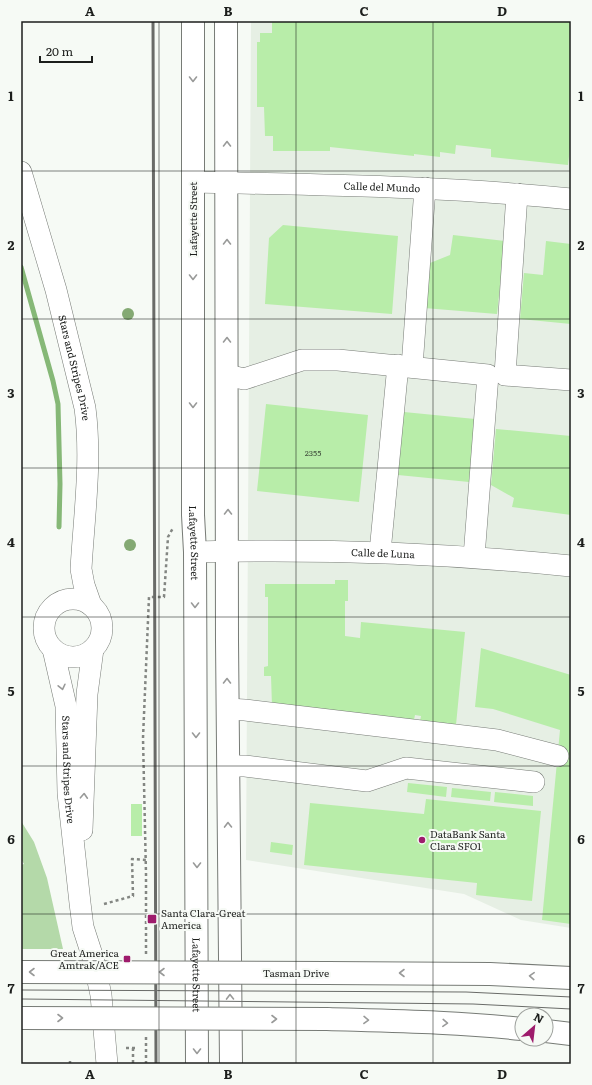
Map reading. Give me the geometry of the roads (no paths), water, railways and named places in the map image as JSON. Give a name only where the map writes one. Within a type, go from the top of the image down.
[{"type":"main road","name":"Lafayette Street","points":[[193,21],[193,515],[195,552],[197,1064]]},
{"type":"main road","points":[[226,21],[228,766],[231,1064]]},
{"type":"main road","name":"Tasman Drive","points":[[21,972],[490,974],[571,978]]},
{"type":"main road","points":[[21,1018],[327,1019],[406,1021],[514,1028]]},
{"type":"main road","points":[[554,1032],[571,1034]]},
{"type":"street","name":"Stars and Stripes Drive","points":[[21,172],[56,290],[85,408],[88,428],[88,457],[81,569],[84,585],[91,606],[97,613],[101,622],[101,631],[99,641],[93,648],[88,694],[79,890]]},
{"type":"street","name":"Calle del Mundo","points":[[193,182],[425,188],[571,199]]},
{"type":"street","points":[[380,552],[405,366],[425,188]]},
{"type":"street","points":[[474,558],[497,375],[517,194]]},
{"type":"street","points":[[227,375],[244,379],[302,360],[338,360],[497,375],[571,380]]},
{"type":"street","name":"Calle de Luna","points":[[195,552],[380,552],[571,566]]},
{"type":"street","name":"Stars and Stripes Drive","points":[[81,569],[72,582],[63,601],[55,605],[48,613],[44,622],[44,632],[47,641],[53,649],[66,706],[68,793],[83,927],[93,958],[101,994],[107,1064]]},
{"type":"street","points":[[63,601],[73,599],[82,601],[91,606]]},
{"type":"street","points":[[53,649],[60,654],[69,657],[82,655],[93,648]]},
{"type":"street","points":[[228,709],[497,740],[558,756]]},
{"type":"street","points":[[228,766],[245,766],[367,781],[406,768],[534,782]]},
{"type":"waterway","points":[[21,267],[58,404],[60,484],[59,527]]},
{"type":"tram line","points":[[21,990],[466,992],[571,997]]},
{"type":"tram line","points":[[21,999],[473,1004],[571,1009]]},
{"type":"railway","points":[[153,21],[156,1064]]},
{"type":"place","name":"DataBank Santa Clara SFO1","points":[[422,840]]},
{"type":"place","name":"Santa Clara-Great America","points":[[152,919]]},
{"type":"place","name":"Great America Amtrak/ACE","points":[[127,959]]}]
